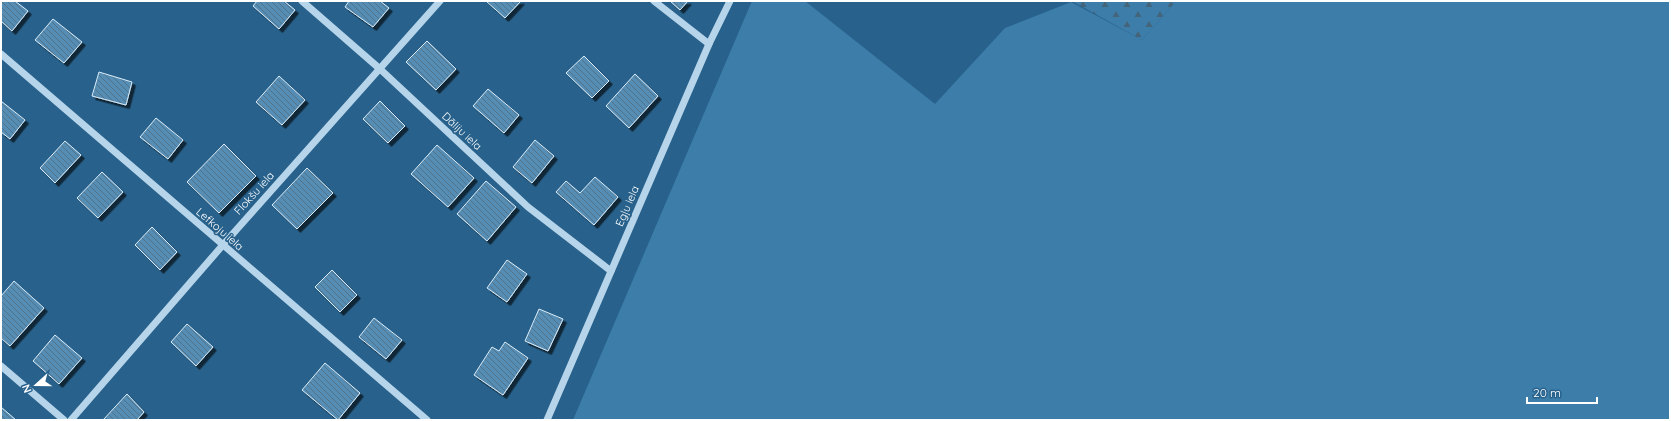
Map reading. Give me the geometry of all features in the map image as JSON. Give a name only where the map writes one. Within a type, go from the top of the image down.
[{"type":"street","name":"Dāliju iela","points":[[302,1],[380,69],[528,207],[611,271]]},
{"type":"street","name":"Flokšu iela","points":[[70,420],[222,246],[440,1]]},
{"type":"street","points":[[654,1],[709,44]]},
{"type":"street","name":"Egļu iela","points":[[547,420],[709,44],[730,1]]},
{"type":"street","name":"Lefkoju iela","points":[[1,54],[222,246],[427,420]]},
{"type":"street","points":[[1,366],[64,420]]},
{"type":"green space","points":[[752,1],[805,1],[935,104],[1005,28],[1071,2],[1142,40],[1176,1],[1670,1],[1670,420],[573,420]]},
{"type":"green space","points":[[1072,1],[1176,1],[1142,40]]},
{"type":"building","points":[[1,1],[15,1],[28,11],[12,31],[1,21]]},
{"type":"building","points":[[257,1],[284,1],[295,10],[279,29],[253,6]]},
{"type":"building","points":[[349,1],[380,1],[389,8],[373,27],[345,7]]},
{"type":"building","points":[[486,1],[521,1],[505,18]]},
{"type":"building","points":[[670,1],[688,1],[680,10]]},
{"type":"building","points":[[53,19],[82,42],[64,63],[35,40]]},
{"type":"building","points":[[427,41],[456,69],[436,90],[406,62]]},
{"type":"building","points":[[584,56],[609,81],[592,98],[566,73]]},
{"type":"building","points":[[99,72],[132,82],[126,105],[92,96]]},
{"type":"building","points":[[635,74],[658,96],[629,128],[606,106]]},
{"type":"building","points":[[279,76],[305,100],[282,125],[256,102]]},
{"type":"building","points":[[488,89],[519,115],[504,133],[473,106]]},
{"type":"building","points":[[1,101],[25,120],[10,139],[1,132]]},
{"type":"building","points":[[380,101],[405,126],[388,143],[363,119]]},
{"type":"building","points":[[156,118],[183,140],[168,159],[140,137]]},
{"type":"building","points":[[535,140],[554,156],[532,183],[513,167]]},
{"type":"building","points":[[65,141],[81,155],[55,183],[40,168]]},
{"type":"building","points":[[224,144],[256,176],[219,213],[187,182]]},
{"type":"building","points":[[437,145],[474,178],[448,207],[411,174]]},
{"type":"building","points":[[307,168],[333,193],[297,229],[272,205]]},
{"type":"building","points":[[102,172],[123,192],[98,218],[77,198]]},
{"type":"building","points":[[595,177],[618,197],[594,225],[556,192],[566,181],[580,193]]},
{"type":"building","points":[[486,181],[516,207],[487,241],[457,214]]},
{"type":"building","points":[[152,227],[177,252],[160,270],[135,245]]},
{"type":"building","points":[[507,260],[527,274],[507,302],[487,288]]},
{"type":"building","points":[[332,270],[357,295],[340,312],[315,287]]},
{"type":"building","points":[[14,281],[44,308],[10,346],[1,338],[1,296]]},
{"type":"building","points":[[539,309],[563,319],[548,351],[525,341]]},
{"type":"building","points":[[374,318],[402,340],[386,359],[359,337]]},
{"type":"building","points":[[187,324],[213,347],[196,366],[171,342]]},
{"type":"building","points":[[55,335],[82,358],[59,384],[33,361]]},
{"type":"building","points":[[505,342],[528,358],[503,395],[474,375],[492,347],[499,351]]},
{"type":"building","points":[[325,363],[360,393],[338,420],[302,390]]},
{"type":"building","points":[[127,394],[144,412],[137,420],[103,420]]},
{"type":"building","points":[[1,407],[16,420],[1,420]]}]
